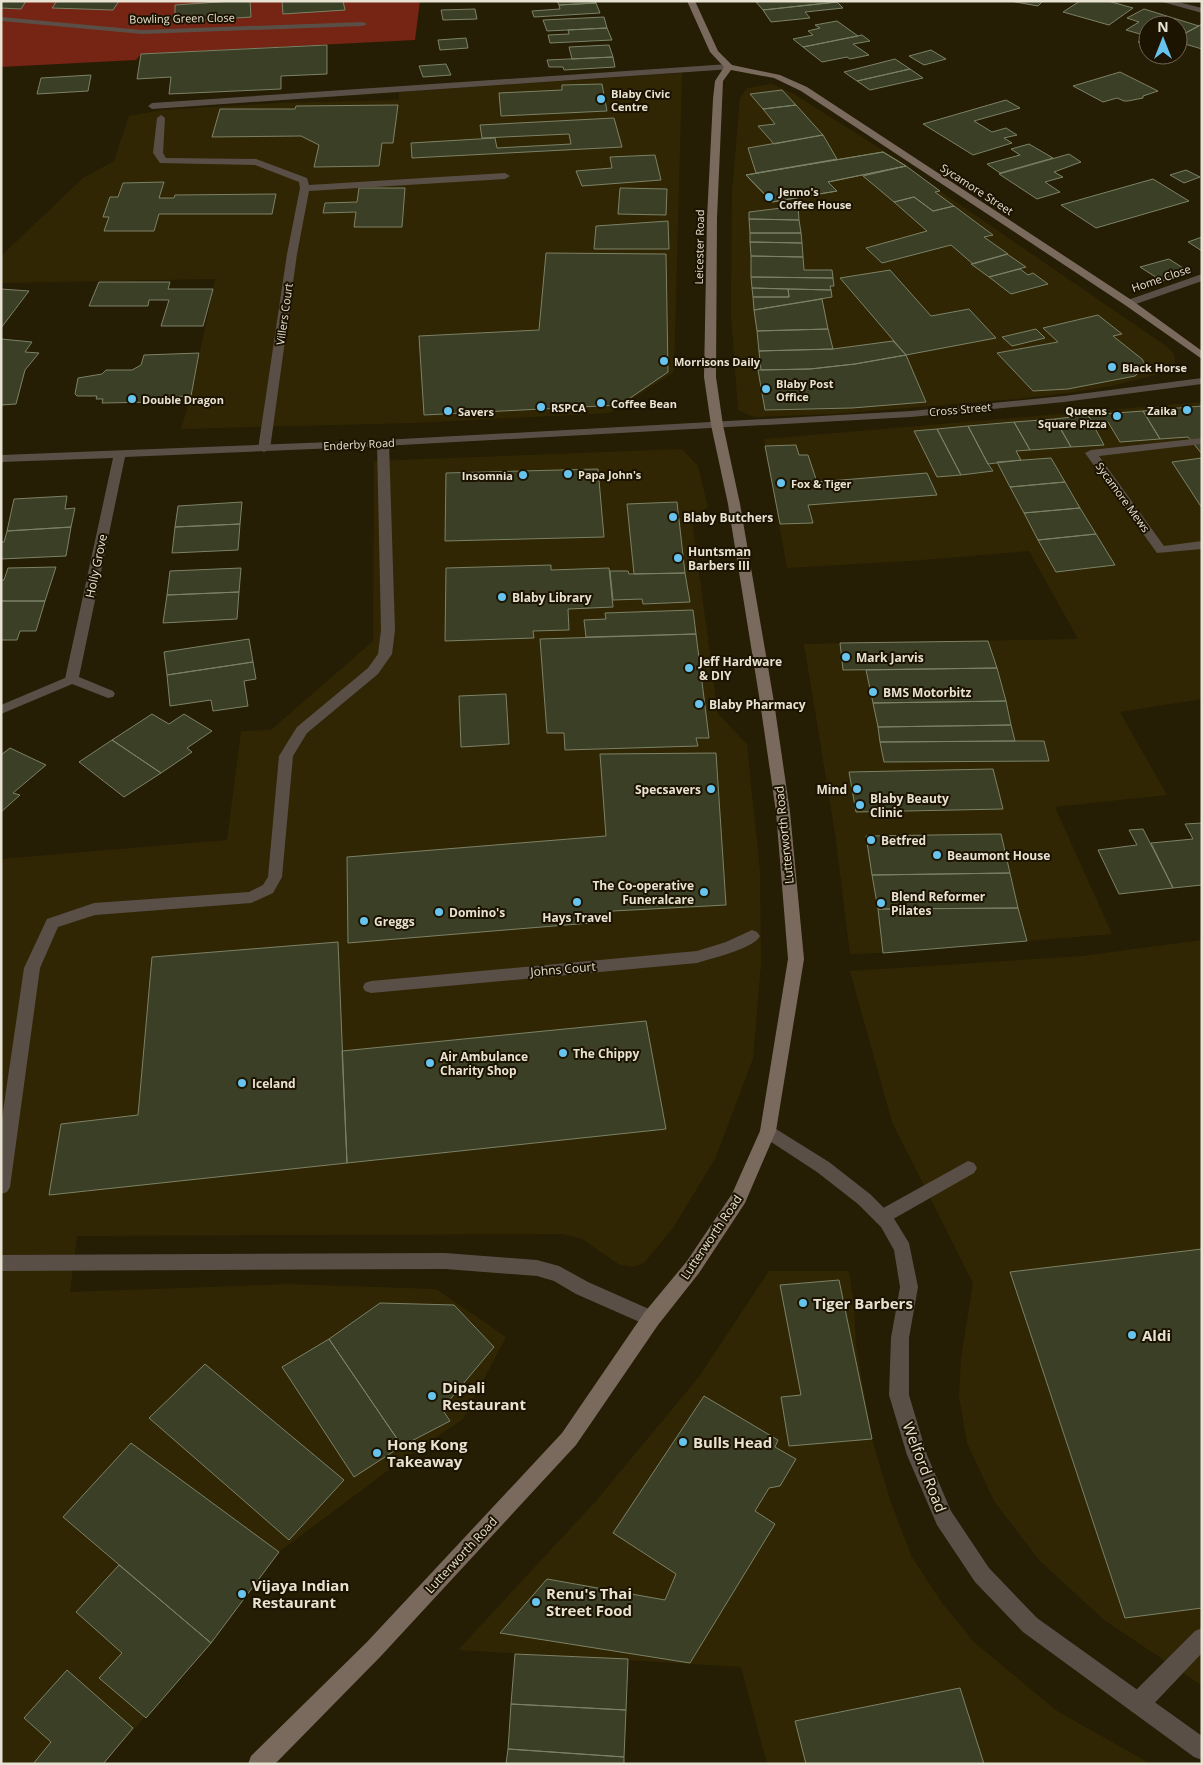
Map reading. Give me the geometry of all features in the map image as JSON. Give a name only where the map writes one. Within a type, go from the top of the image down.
[{"type":"street","points":[[691,1],[714,52],[729,67]]},
{"type":"street","points":[[1163,1],[1202,11]]},
{"type":"street","name":"Bowling Green Close","points":[[1,19],[142,32],[363,24]]},
{"type":"street","points":[[152,106],[729,67]]},
{"type":"street","name":"Sycamore Street","points":[[729,67],[763,72],[787,79],[1129,303],[1202,356]]},
{"type":"street","name":"Leicester Road","points":[[729,67],[719,81],[717,99],[712,218],[710,377],[717,425],[734,504]]},
{"type":"street","points":[[161,118],[158,153],[163,161],[256,162],[304,184],[505,176]]},
{"type":"street","name":"Villers Court","points":[[264,449],[304,184]]},
{"type":"street","name":"Home Close","points":[[1129,303],[1202,277]]},
{"type":"street","name":"Cross Street","points":[[717,425],[911,414],[1064,400],[1202,381]]},
{"type":"street","name":"Enderby Road","points":[[1,459],[264,449],[717,425]]},
{"type":"street","name":"Sycamore Mews","points":[[1202,441],[1091,453],[1162,550],[1202,545]]},
{"type":"street","points":[[1,1187],[32,968],[52,924],[94,910],[251,897],[268,889],[275,877],[286,756],[302,730],[373,671],[385,654],[388,630],[383,443]]},
{"type":"street","name":"Holly Grove","points":[[72,679],[120,454]]},
{"type":"street","name":"Lutterworth Road","points":[[259,1764],[374,1649],[569,1439],[651,1319],[693,1267],[739,1198],[768,1131],[796,960],[783,812],[734,504]]},
{"type":"street","points":[[1,710],[72,679],[108,694]]},
{"type":"street","name":"Johns Court","points":[[371,987],[698,956],[731,946],[752,936]]},
{"type":"street","name":"Welford Road","points":[[768,1131],[823,1167],[864,1199],[882,1217],[903,1249],[909,1287],[900,1338],[899,1394],[917,1455],[944,1518],[982,1575],[1030,1625],[1202,1749]]},
{"type":"street","points":[[882,1217],[968,1168]]},
{"type":"street","points":[[1,1263],[445,1261],[537,1268],[559,1274],[582,1288],[651,1319]]},
{"type":"street","points":[[1138,1703],[1202,1638]]},
{"type":"shaded area","points":[[1,1],[420,1],[415,40],[141,54],[136,60],[1,67]]},
{"type":"shaded area","points":[[682,73],[674,372],[610,413],[414,423],[181,429],[191,396],[215,279],[1,283],[1,256],[83,178],[114,161],[129,116],[162,110],[278,103],[399,100],[399,92]]},
{"type":"shaded area","points":[[772,84],[794,94],[906,165],[940,191],[1166,346],[1174,354],[1175,363],[1167,372],[1111,386],[1017,399],[834,414],[754,417],[738,410],[731,314],[732,192],[740,98],[747,88]]},
{"type":"shaded area","points":[[1202,402],[1202,699],[1120,712],[1167,795],[1055,807],[1112,934],[883,953],[850,954],[835,833],[804,644],[1078,639],[1029,551],[910,561],[787,568],[764,439]]},
{"type":"shaded area","points":[[682,449],[698,466],[708,507],[692,520],[718,714],[747,744],[760,872],[761,964],[753,1059],[715,1159],[673,1228],[644,1263],[633,1267],[620,1265],[582,1239],[563,1234],[77,1236],[70,1292],[287,1284],[436,1289],[506,1337],[463,1419],[394,1466],[279,1552],[211,1643],[103,1764],[1,1764],[1,859],[227,840],[241,731],[271,730],[373,641],[374,461]]},
{"type":"shaded area","points":[[1202,940],[1201,1685],[1104,1620],[1039,1560],[994,1501],[967,1443],[959,1397],[961,1358],[973,1283],[892,1122],[850,971],[1082,956]]},
{"type":"shaded area","points":[[769,1271],[849,1271],[854,1305],[856,1344],[872,1439],[891,1503],[912,1557],[942,1603],[974,1642],[1057,1711],[1151,1764],[767,1764],[741,1667],[458,1650],[595,1502],[698,1378]]},
{"type":"building","points":[[1,1],[26,1],[21,9],[1,8]]},
{"type":"building","points":[[57,1],[119,1],[113,10],[52,8]]},
{"type":"building","points":[[250,1],[251,17],[175,22],[175,5]]},
{"type":"building","points":[[282,1],[343,1],[345,10],[283,14]]},
{"type":"building","points":[[557,1],[595,1],[596,3],[559,5]]},
{"type":"building","points":[[1010,1],[1043,1],[1038,6]]},
{"type":"building","points":[[1080,1],[1108,1],[1133,8],[1109,25],[1063,12]]},
{"type":"building","points":[[756,2],[837,2],[763,10]]},
{"type":"building","points":[[837,2],[843,8],[805,12],[810,18],[771,22],[763,10]]},
{"type":"building","points":[[596,3],[600,13],[534,17],[532,11],[560,9],[559,5]]},
{"type":"building","points":[[475,9],[477,19],[443,20],[441,10]]},
{"type":"building","points":[[1144,9],[1163,15],[1138,15],[1138,22],[1127,18]]},
{"type":"building","points":[[604,17],[607,28],[547,31],[543,20]]},
{"type":"building","points":[[837,21],[858,36],[803,47],[793,39],[813,35],[808,31],[820,28],[815,25]]},
{"type":"building","points":[[1138,23],[1138,33],[1126,30]]},
{"type":"building","points":[[1188,23],[1199,26],[1188,32]]},
{"type":"building","points":[[1202,24],[1202,49],[1188,45],[1188,32]]},
{"type":"building","points":[[607,28],[612,40],[550,43],[548,35],[569,34],[568,30]]},
{"type":"building","points":[[862,35],[870,41],[853,44],[869,55],[822,62],[803,47]]},
{"type":"building","points":[[466,38],[468,48],[440,50],[438,40]]},
{"type":"building","points":[[327,45],[327,74],[281,76],[281,89],[169,94],[171,77],[137,79],[141,54]]},
{"type":"building","points":[[609,45],[613,57],[572,59],[569,47]]},
{"type":"building","points":[[931,50],[946,59],[924,65],[909,56]]},
{"type":"building","points":[[613,57],[615,67],[564,70],[563,67],[549,67],[547,60]]},
{"type":"building","points":[[895,59],[910,69],[857,81],[844,72]]},
{"type":"building","points":[[446,64],[451,75],[423,77],[419,66]]},
{"type":"building","points":[[910,69],[923,78],[870,90],[857,81]]},
{"type":"building","points":[[1120,72],[1158,91],[1143,96],[1143,98],[1128,101],[1117,98],[1103,102],[1073,86]]},
{"type":"building","points":[[91,75],[88,91],[37,94],[41,78]]},
{"type":"building","points":[[602,84],[607,111],[501,116],[499,93],[562,90],[562,85]]},
{"type":"building","points":[[782,90],[796,105],[763,109],[750,94]]},
{"type":"building","points":[[1006,100],[1020,108],[974,121],[992,132],[1006,128],[1017,135],[1004,138],[1012,143],[973,155],[923,124]]},
{"type":"building","points":[[398,105],[393,143],[382,143],[379,166],[314,167],[319,145],[301,136],[212,137],[220,109],[295,109],[296,106]]},
{"type":"building","points":[[796,105],[823,135],[774,144],[758,126],[775,124],[763,109]]},
{"type":"building","points":[[614,118],[622,147],[412,158],[411,143],[495,138],[497,148],[571,144],[569,134],[482,138],[480,125]]},
{"type":"building","points":[[823,135],[837,159],[756,173],[748,148]]},
{"type":"building","points":[[1029,144],[1053,158],[1000,173],[987,164],[1020,155],[1011,149]]},
{"type":"building","points":[[883,152],[906,166],[828,182],[837,191],[772,202],[746,175]]},
{"type":"building","points":[[883,152],[906,166],[828,182],[837,191],[772,202],[746,175]]},
{"type":"building","points":[[1069,154],[1081,162],[1054,172],[1063,177],[1045,182],[1060,192],[1037,199],[999,174]]},
{"type":"building","points":[[655,155],[661,180],[582,186],[576,171],[612,168],[610,157]]},
{"type":"building","points":[[906,166],[940,191],[935,192],[954,206],[933,211],[914,197],[894,202],[863,176]]},
{"type":"building","points":[[1186,170],[1200,177],[1184,183],[1170,175]]},
{"type":"building","points":[[1153,179],[1189,201],[1096,228],[1061,205]]},
{"type":"building","points":[[164,182],[159,198],[174,198],[175,195],[276,194],[272,214],[159,214],[154,231],[104,231],[109,217],[103,217],[110,197],[118,197],[123,183]]},
{"type":"building","points":[[359,188],[405,188],[402,227],[354,227],[356,212],[323,213],[325,203],[357,202]]},
{"type":"building","points":[[620,188],[667,189],[666,215],[618,214]]},
{"type":"building","points":[[914,197],[933,211],[954,206],[993,235],[984,237],[1008,254],[973,264],[951,245],[882,263],[866,248],[927,231],[894,202]]},
{"type":"building","points":[[798,206],[799,220],[749,219],[749,212]]},
{"type":"building","points":[[749,219],[799,220],[801,233],[750,233]]},
{"type":"building","points":[[668,221],[669,249],[594,249],[596,226]]},
{"type":"building","points":[[750,233],[801,233],[802,243],[750,242]]},
{"type":"building","points":[[1202,237],[1202,251],[1188,242]]},
{"type":"building","points":[[750,242],[802,243],[803,257],[751,256]]},
{"type":"building","points":[[546,253],[666,254],[668,372],[620,405],[424,415],[419,336],[539,330]]},
{"type":"building","points":[[1007,254],[1026,267],[989,277],[971,264]]},
{"type":"building","points":[[751,256],[803,257],[804,270],[832,270],[833,278],[751,277]]},
{"type":"building","points":[[1169,259],[1191,273],[1162,281],[1140,267]]},
{"type":"building","points":[[1020,269],[1028,275],[1033,273],[1048,284],[1011,294],[989,277]]},
{"type":"building","points":[[890,270],[931,316],[969,309],[996,338],[906,355],[840,278]]},
{"type":"building","points":[[751,277],[833,278],[834,286],[830,286],[831,290],[752,288]]},
{"type":"building","points":[[99,282],[170,282],[168,289],[213,289],[203,326],[161,326],[169,300],[149,300],[148,306],[89,306]]},
{"type":"building","points":[[752,288],[788,289],[789,297],[753,297]]},
{"type":"building","points":[[1,289],[29,291],[1,328]]},
{"type":"building","points":[[788,289],[831,290],[832,297],[754,310],[753,297],[789,297]]},
{"type":"building","points":[[822,299],[828,329],[757,331],[754,310]]},
{"type":"building","points":[[1098,315],[1122,334],[1113,336],[1142,359],[1146,366],[1135,376],[1068,389],[1033,391],[997,353],[1058,342],[1043,328]]},
{"type":"building","points":[[828,329],[833,349],[759,351],[757,331]]},
{"type":"building","points":[[1036,329],[1045,338],[1012,346],[1002,337]]},
{"type":"building","points":[[1,339],[32,342],[25,352],[39,353],[25,370],[16,404],[1,405]]},
{"type":"building","points":[[893,341],[906,355],[855,364],[810,369],[761,370],[759,351],[833,349]]},
{"type":"building","points":[[199,353],[191,396],[160,397],[159,402],[102,403],[103,399],[96,399],[97,396],[77,396],[75,394],[78,378],[102,374],[106,370],[132,370],[141,365],[144,355]]},
{"type":"building","points":[[906,355],[926,402],[852,408],[765,410],[758,370],[810,369],[855,364]]},
{"type":"building","points":[[1202,406],[1202,454],[1188,437],[1160,439],[1143,411]]},
{"type":"building","points":[[1143,411],[1160,439],[1120,442],[1108,422],[1092,423],[1088,415]]},
{"type":"building","points":[[1088,415],[1104,445],[1071,447],[1055,419]]},
{"type":"building","points":[[1055,419],[1071,447],[1030,450],[1014,422]]},
{"type":"building","points":[[1014,422],[1030,450],[1016,451],[1021,460],[988,464],[968,426]]},
{"type":"building","points":[[968,426],[993,471],[961,475],[937,429]]},
{"type":"building","points":[[937,429],[961,475],[937,477],[914,431]]},
{"type":"building","points":[[796,445],[799,455],[808,455],[817,482],[927,473],[937,495],[808,505],[813,523],[780,524],[765,446]]},
{"type":"building","points":[[1051,458],[1065,482],[1010,487],[997,462]]},
{"type":"building","points":[[1202,458],[1202,508],[1172,462]]},
{"type":"building","points":[[598,469],[604,537],[445,541],[446,473]]},
{"type":"building","points":[[1065,482],[1080,508],[1024,513],[1010,487]]},
{"type":"building","points":[[67,496],[65,509],[75,508],[71,527],[7,531],[14,499]]},
{"type":"building","points":[[242,502],[240,524],[175,527],[178,506]]},
{"type":"building","points":[[677,502],[685,573],[634,574],[627,504]]},
{"type":"building","points":[[1080,508],[1096,534],[1038,540],[1024,513]]},
{"type":"building","points":[[240,524],[238,550],[172,553],[175,527]]},
{"type":"building","points":[[71,527],[66,556],[1,559],[1,542],[4,542],[7,531]]},
{"type":"building","points":[[1096,534],[1115,565],[1056,572],[1038,540]]},
{"type":"building","points":[[551,565],[551,570],[609,568],[613,607],[568,609],[569,630],[533,631],[534,638],[445,641],[446,568]]},
{"type":"building","points":[[56,567],[45,601],[1,601],[1,580],[4,580],[8,568]]},
{"type":"building","points":[[241,568],[239,592],[167,595],[170,571]]},
{"type":"building","points":[[610,571],[628,571],[629,574],[685,573],[690,602],[643,604],[642,599],[613,600]]},
{"type":"building","points":[[239,592],[237,619],[163,623],[167,595]]},
{"type":"building","points":[[1,601],[45,601],[36,631],[20,631],[17,640],[1,640]]},
{"type":"building","points":[[693,610],[696,634],[586,637],[584,620],[606,619],[605,613]]},
{"type":"building","points":[[696,634],[709,738],[696,738],[698,746],[565,750],[564,733],[547,733],[540,639]]},
{"type":"building","points":[[249,639],[253,662],[167,675],[164,652]]},
{"type":"building","points":[[988,641],[997,668],[843,670],[840,643]]},
{"type":"building","points":[[253,662],[256,679],[244,681],[248,706],[213,711],[211,700],[170,706],[167,675]]},
{"type":"building","points":[[997,668],[1006,701],[873,703],[866,670]]},
{"type":"building","points":[[506,694],[509,744],[461,747],[459,696]]},
{"type":"building","points":[[1006,701],[1011,725],[878,727],[873,703]]},
{"type":"building","points":[[152,714],[169,724],[184,714],[212,731],[187,748],[192,752],[161,773],[112,740]]},
{"type":"building","points":[[1011,725],[1015,741],[880,742],[878,727]]},
{"type":"building","points":[[112,740],[161,773],[124,797],[79,762]]},
{"type":"building","points":[[1044,741],[1049,761],[884,762],[880,742]]},
{"type":"building","points":[[10,748],[46,765],[13,793],[20,795],[1,812],[1,755]]},
{"type":"building","points":[[716,753],[726,905],[613,911],[590,923],[348,943],[347,857],[606,836],[600,754]]},
{"type":"building","points":[[993,769],[1003,809],[856,812],[849,772]]},
{"type":"building","points":[[1202,823],[1202,885],[1173,888],[1151,843],[1193,839],[1185,824]]},
{"type":"building","points":[[1143,829],[1173,888],[1119,894],[1098,850],[1137,845],[1129,830]]},
{"type":"building","name":"Beaumont House","points":[[1001,834],[1010,873],[872,875],[866,836]]},
{"type":"building","points":[[1010,873],[1018,908],[878,909],[872,875]]},
{"type":"building","points":[[1018,908],[1027,941],[883,953],[878,909]]},
{"type":"building","name":"Iceland","points":[[338,942],[347,1163],[49,1195],[61,1124],[138,1115],[152,957]]},
{"type":"building","points":[[646,1021],[666,1129],[347,1163],[342,1051]]},
{"type":"building","points":[[1202,1249],[1202,1608],[1125,1618],[1010,1272]]},
{"type":"building","points":[[839,1280],[872,1439],[789,1446],[781,1397],[801,1395],[780,1285]]},
{"type":"building","points":[[380,1303],[454,1305],[494,1347],[442,1409],[450,1421],[402,1446],[329,1339]]},
{"type":"building","points":[[329,1339],[402,1446],[354,1477],[282,1367]]},
{"type":"building","points":[[205,1364],[344,1480],[289,1540],[149,1418]]},
{"type":"building","points":[[704,1396],[778,1440],[775,1447],[796,1459],[780,1486],[769,1488],[755,1511],[775,1524],[690,1663],[500,1633],[547,1579],[665,1600],[676,1574],[613,1533]]},
{"type":"building","points":[[131,1443],[279,1552],[211,1643],[63,1517]]},
{"type":"building","points":[[119,1565],[211,1643],[146,1718],[99,1678],[122,1653],[76,1612]]},
{"type":"building","points":[[515,1654],[628,1659],[626,1710],[511,1704]]},
{"type":"building","points":[[67,1670],[133,1728],[103,1764],[33,1764],[51,1742],[24,1718]]},
{"type":"building","points":[[960,1688],[984,1764],[806,1764],[795,1721]]},
{"type":"building","points":[[511,1704],[626,1710],[624,1757],[508,1749]]},
{"type":"building","points":[[508,1749],[624,1757],[624,1764],[506,1764]]},
{"type":"place","name":"Blaby Civic Centre","points":[[601,99]]},
{"type":"place","name":"Jenno's Coffee House","points":[[769,197]]},
{"type":"place","name":"Morrisons Daily","points":[[664,361]]},
{"type":"place","name":"Black Horse","points":[[1112,367]]},
{"type":"place","name":"Blaby Post Office","points":[[766,389]]},
{"type":"place","name":"Double Dragon","points":[[132,399]]},
{"type":"place","name":"Coffee Bean","points":[[601,403]]},
{"type":"place","name":"RSPCA","points":[[541,407]]},
{"type":"place","name":"Zaika","points":[[1187,410]]},
{"type":"place","name":"Savers","points":[[448,411]]},
{"type":"place","name":"Queens Square Pizza","points":[[1117,416]]},
{"type":"place","name":"Papa John's","points":[[568,474]]},
{"type":"place","name":"Insomnia","points":[[523,475]]},
{"type":"place","name":"Fox & Tiger","points":[[781,483]]},
{"type":"place","name":"Blaby Butchers","points":[[673,517]]},
{"type":"place","name":"Huntsman Barbers III","points":[[678,558]]},
{"type":"place","name":"Blaby Library","points":[[502,597]]},
{"type":"place","name":"Mark Jarvis","points":[[846,657]]},
{"type":"place","name":"Jeff Hardware & DIY","points":[[689,668]]},
{"type":"place","name":"BMS Motorbitz","points":[[873,692]]},
{"type":"place","name":"Blaby Pharmacy","points":[[699,704]]},
{"type":"place","name":"Specsavers","points":[[711,789]]},
{"type":"place","name":"Mind","points":[[857,789]]},
{"type":"place","name":"Blaby Beauty Clinic","points":[[860,805]]},
{"type":"place","name":"Betfred","points":[[871,840]]},
{"type":"place","name":"Beaumont House","points":[[937,855]]},
{"type":"place","name":"The Co-operative Funeralcare","points":[[704,892]]},
{"type":"place","name":"Hays Travel","points":[[577,902]]},
{"type":"place","name":"Blend Reformer Pilates","points":[[881,903]]},
{"type":"place","name":"Domino's","points":[[439,912]]},
{"type":"place","name":"Greggs","points":[[364,921]]},
{"type":"place","name":"The Chippy","points":[[563,1053]]},
{"type":"place","name":"Air Ambulance Charity Shop","points":[[430,1063]]},
{"type":"place","name":"Iceland","points":[[242,1083]]},
{"type":"place","name":"Tiger Barbers","points":[[803,1303]]},
{"type":"place","name":"Aldi","points":[[1132,1335]]},
{"type":"place","name":"Dipali Restaurant","points":[[432,1396]]},
{"type":"place","name":"Bulls Head","points":[[683,1442]]},
{"type":"place","name":"Hong Kong Takeaway","points":[[377,1453]]},
{"type":"place","name":"Vijaya Indian Restaurant","points":[[242,1594]]},
{"type":"place","name":"Renu's Thai Street Food","points":[[536,1602]]}]
